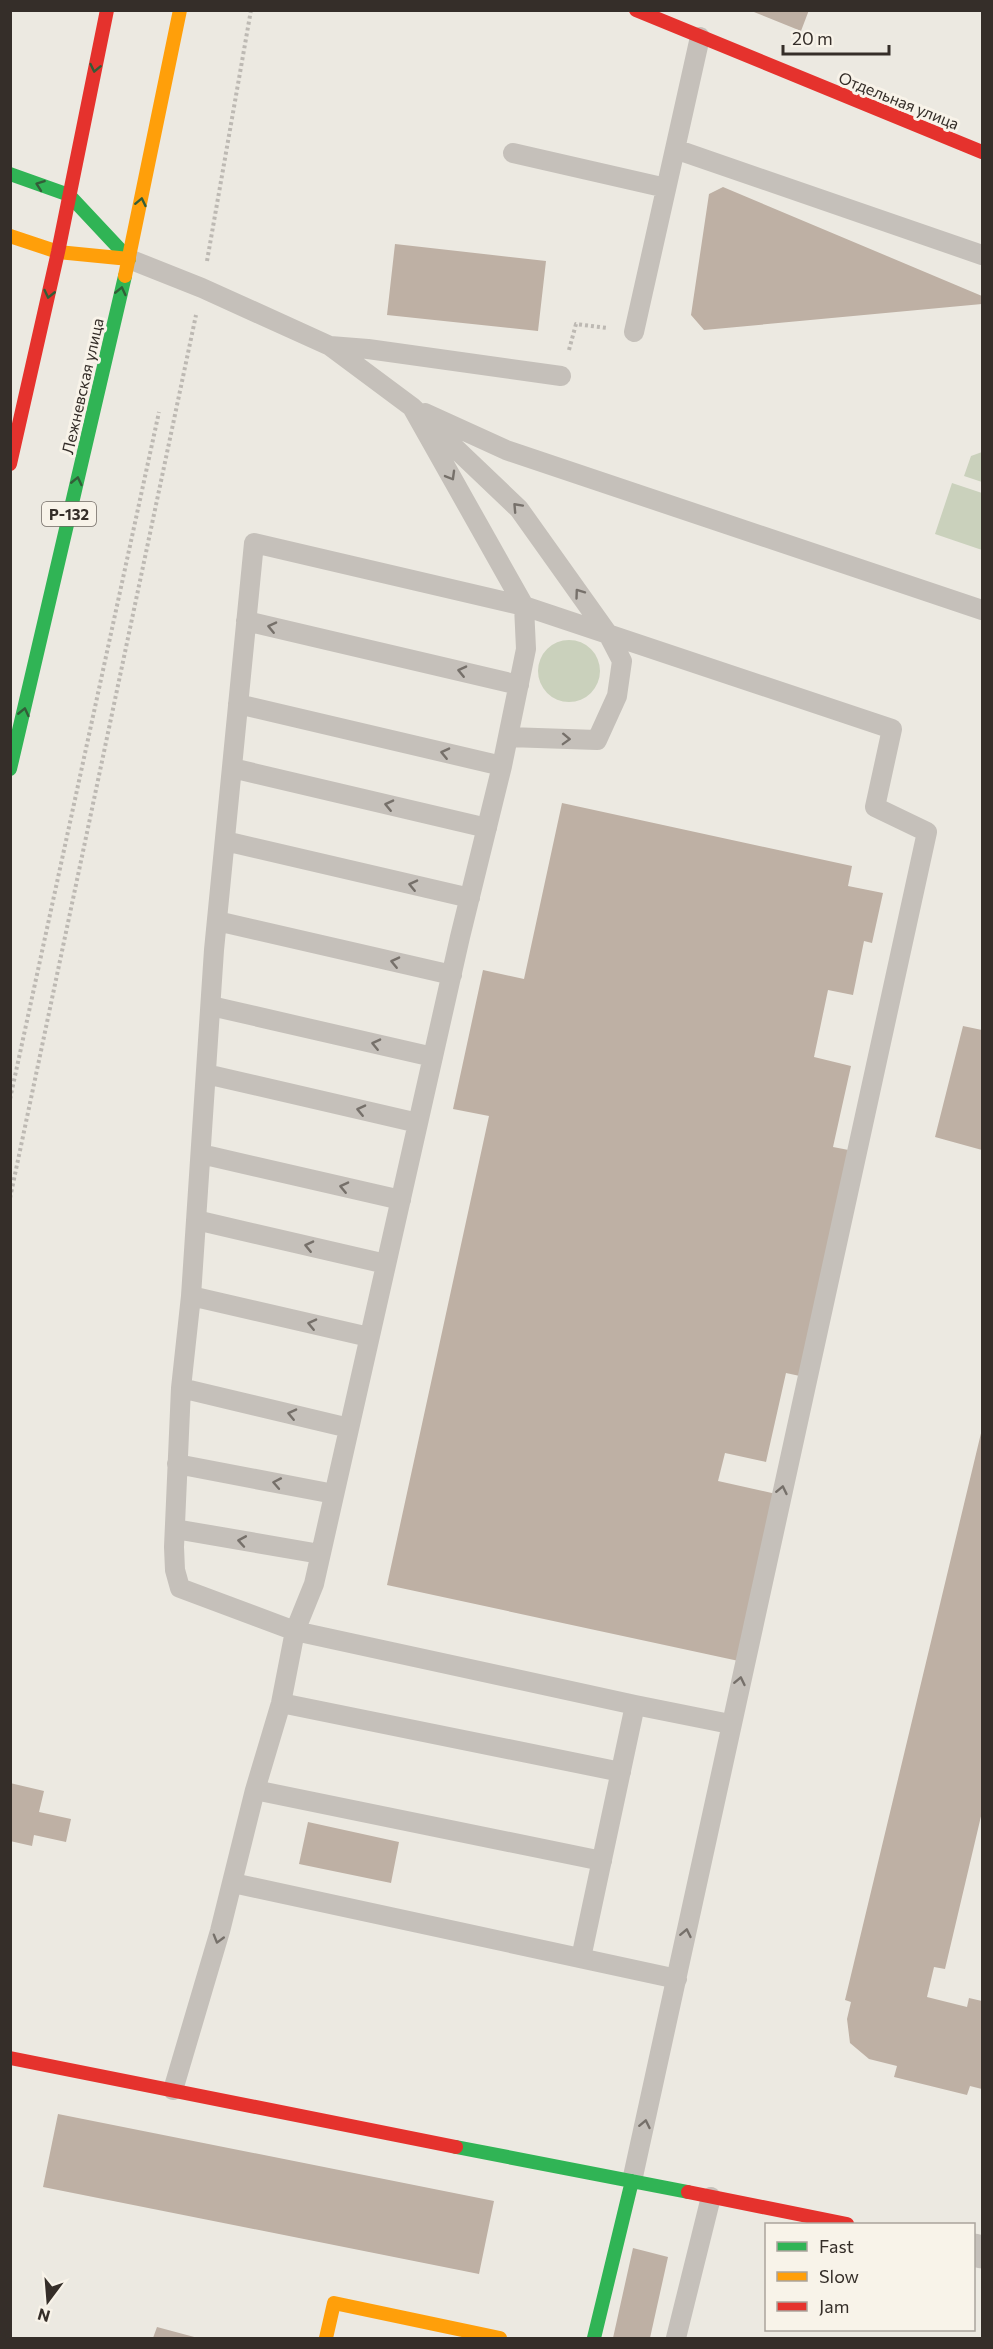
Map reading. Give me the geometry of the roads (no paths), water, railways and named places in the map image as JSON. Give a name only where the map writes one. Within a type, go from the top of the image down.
[{"type":"main road","points":[[10,464],[58,252],[107,10]]},
{"type":"main road","name":"Лежневская улица","points":[[10,769],[129,259],[180,10]]},
{"type":"main road","name":"Отдельная улица","points":[[636,10],[982,152]]},
{"type":"main road","points":[[10,174],[69,195],[129,259]]},
{"type":"main road","points":[[10,236],[58,252],[129,259]]},
{"type":"main road","points":[[10,2058],[842,2223]]},
{"type":"main road","points":[[594,2338],[632,2181]]},
{"type":"main road","points":[[326,2338],[334,2303],[500,2338]]},
{"type":"lane","points":[[634,332],[700,37]]},
{"type":"lane","points":[[675,149],[982,255]]},
{"type":"lane","points":[[513,153],[666,188]]},
{"type":"lane","points":[[129,259],[202,288],[330,346],[411,407],[519,509],[608,634],[622,661],[617,696],[597,740],[508,737]]},
{"type":"lane","points":[[330,346],[368,349],[561,376]]},
{"type":"lane","points":[[174,2090],[233,1883],[255,1790],[281,1703],[295,1631],[314,1584],[400,1200],[502,766],[526,650],[524,606],[411,407]]},
{"type":"lane","points":[[411,407],[506,450],[982,610]]},
{"type":"lane","points":[[632,2181],[730,1724],[927,832],[876,807],[892,729],[524,606],[254,543],[218,921],[191,1296],[181,1388],[175,1529],[175,1570],[180,1588],[295,1631],[730,1724]]},
{"type":"lane","points":[[246,621],[519,685]]},
{"type":"lane","points":[[238,704],[502,766]]},
{"type":"lane","points":[[232,768],[487,828]]},
{"type":"lane","points":[[225,841],[470,898]]},
{"type":"lane","points":[[218,921],[452,975]]},
{"type":"lane","points":[[211,1006],[433,1058]]},
{"type":"lane","points":[[206,1074],[418,1123]]},
{"type":"lane","points":[[201,1154],[400,1200]]},
{"type":"lane","points":[[196,1220],[386,1264]]},
{"type":"lane","points":[[191,1296],[369,1337]]},
{"type":"lane","points":[[181,1388],[349,1428]]},
{"type":"lane","points":[[177,1464],[334,1494]]},
{"type":"lane","points":[[175,1529],[320,1554]]},
{"type":"lane","points":[[281,1703],[621,1772]]},
{"type":"lane","points":[[581,1958],[635,1705]]},
{"type":"lane","points":[[255,1790],[602,1861]]},
{"type":"lane","points":[[233,1883],[677,1979]]},
{"type":"lane","points":[[676,2338],[711,2197]]}]
